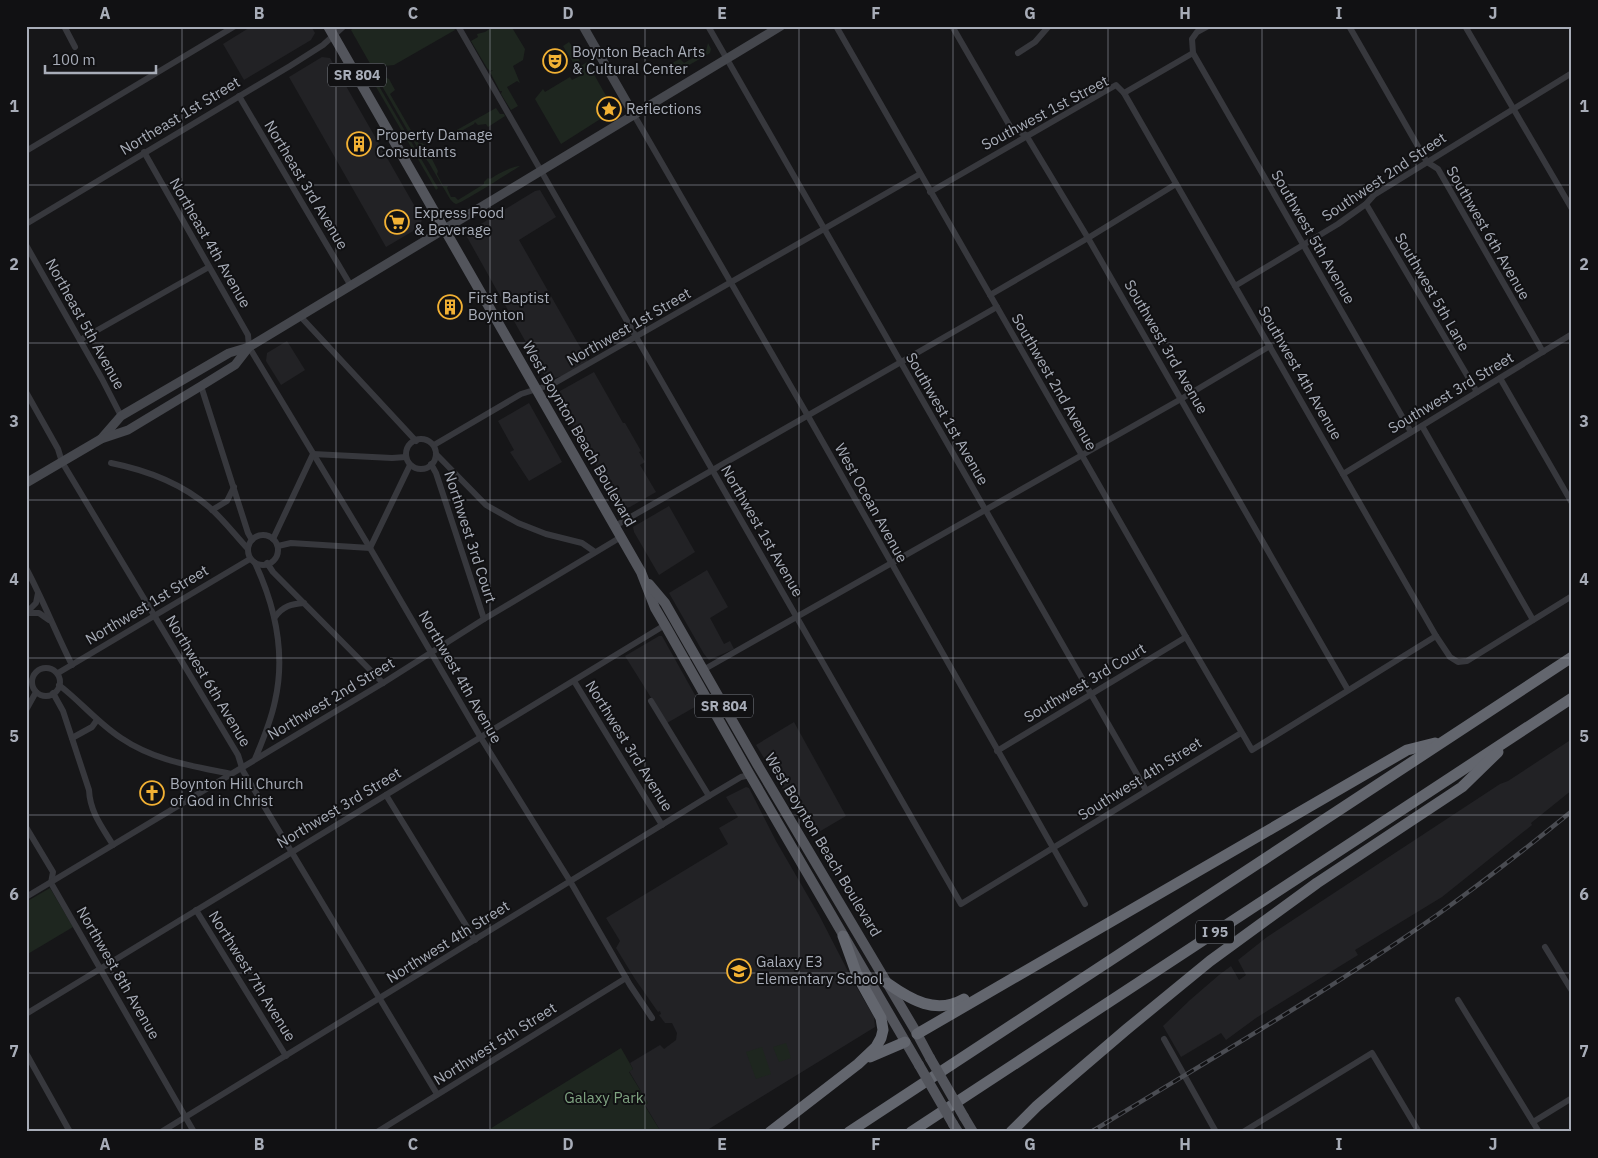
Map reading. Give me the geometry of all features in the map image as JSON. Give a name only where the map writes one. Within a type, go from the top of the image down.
[{"type":"highway","name":"I 95","points":[[849,1132],[1572,657]]},
{"type":"highway","name":"I 95","points":[[911,1132],[1572,698]]},
{"type":"highway","points":[[1011,1132],[1037,1106],[1210,961],[1317,883],[1462,787],[1519,732]]},
{"type":"highway","points":[[917,1034],[1407,750],[1444,740]]},
{"type":"highway","points":[[843,936],[857,975],[880,1015],[883,1026],[878,1043],[858,1064]]},
{"type":"highway","points":[[888,983],[913,1000],[940,1006],[957,1003],[1005,982]]},
{"type":"highway","points":[[770,1132],[858,1064],[876,1053],[905,1042]]},
{"type":"highway","points":[[1000,1132],[1037,1106]]},
{"type":"main road","name":"SR 804","points":[[328,26],[445,230]]},
{"type":"main road","name":"West Boynton Beach Boulevard","points":[[445,230],[643,576],[655,608],[750,775],[956,1128]]},
{"type":"main road","name":"West Boynton Beach Boulevard","points":[[643,576],[665,603],[888,983],[973,1132]]},
{"type":"main road","points":[[750,775],[760,781],[782,818],[802,838]]},
{"type":"main road","points":[[905,1042],[917,1034]]},
{"type":"street","points":[[64,26],[75,47]]},
{"type":"street","points":[[26,151],[235,26]]},
{"type":"street","name":"Northeast 1st Street","points":[[26,224],[323,45],[344,26]]},
{"type":"street","name":"Northwest 1st Avenue","points":[[458,26],[961,904],[1053,847]]},
{"type":"street","points":[[583,26],[634,115]]},
{"type":"street","name":"Southwest 1st Avenue","points":[[708,26],[1146,790]]},
{"type":"street","points":[[101,439],[121,416],[229,353],[249,347],[781,26]]},
{"type":"street","name":"Southwest 2nd Avenue","points":[[836,26],[1252,750],[1348,690]]},
{"type":"street","name":"Southwest 3rd Avenue","points":[[952,26],[1011,128],[1026,136],[1088,238],[1348,690]]},
{"type":"street","points":[[1018,52],[1035,42],[1049,26]]},
{"type":"street","points":[[1193,53],[1192,39],[1198,32],[1208,26]]},
{"type":"street","name":"Southwest 6th Avenue","points":[[1349,26],[1427,162],[1438,169],[1543,352]]},
{"type":"street","points":[[1465,26],[1572,209]]},
{"type":"street","name":"Southwest 1st Street","points":[[930,192],[1116,85],[1124,93],[1193,53]]},
{"type":"street","name":"Southwest 5th Avenue","points":[[1193,53],[1411,432]]},
{"type":"street","name":"Southwest 2nd Street","points":[[1235,286],[1338,224],[1366,204],[1374,195],[1572,73]]},
{"type":"street","name":"Southwest 4th Avenue","points":[[1124,93],[1436,636],[1450,657],[1458,662],[1466,662],[1533,620]]},
{"type":"street","name":"Northeast 3rd Avenue","points":[[239,96],[351,286]]},
{"type":"street","name":"West Ocean Avenue","points":[[634,115],[808,416],[1084,904]]},
{"type":"street","name":"Northeast 4th Avenue","points":[[144,152],[248,336],[249,347]]},
{"type":"street","points":[[731,283],[920,174]]},
{"type":"street","points":[[990,295],[1176,184]]},
{"type":"street","name":"Southwest 5th Lane","points":[[1366,204],[1477,392]]},
{"type":"street","name":"Northeast 5th Avenue","points":[[26,245],[121,416]]},
{"type":"street","points":[[80,340],[209,267]]},
{"type":"street","name":"Northwest 1st Street","points":[[434,445],[521,394],[553,384],[731,283]]},
{"type":"street","points":[[615,526],[901,363],[996,306]]},
{"type":"street","points":[[300,316],[416,441]]},
{"type":"street","name":"Southwest 3rd Street","points":[[1343,474],[1572,334]]},
{"type":"street","points":[[703,670],[1181,399],[1270,346]]},
{"type":"street","points":[[26,483],[101,439],[128,430],[201,386],[235,365],[249,347]]},
{"type":"street","name":"Northwest 4th Avenue","points":[[249,347],[481,738],[652,1018]]},
{"type":"street","points":[[1500,378],[1572,503]]},
{"type":"street","points":[[201,386],[252,540],[248,549]]},
{"type":"street","name":"Northwest 6th Avenue","points":[[26,392],[58,448],[62,462],[238,754],[241,768],[438,1094]]},
{"type":"street","points":[[1422,426],[1533,620],[1572,596]]},
{"type":"street","points":[[436,454],[431,464],[420,468],[410,465],[406,457],[408,448],[416,441],[426,440],[434,445],[436,454],[486,505],[498,513],[532,529],[582,543],[595,552]]},
{"type":"street","points":[[274,538],[313,454],[406,457]]},
{"type":"street","points":[[111,463],[144,471],[164,479],[196,497],[212,510],[248,549],[269,595],[275,617],[280,659],[278,688],[272,714],[255,759]]},
{"type":"street","name":"Northwest 3rd Court","points":[[431,464],[484,619]]},
{"type":"street","points":[[278,546],[291,543],[370,548],[403,476],[410,465]]},
{"type":"street","points":[[212,510],[227,501],[234,487]]},
{"type":"street","points":[[252,540],[264,535],[274,538],[278,546],[275,558],[267,563],[259,564],[252,561]]},
{"type":"street","name":"Northwest 2nd Street","points":[[26,897],[383,683],[484,619],[621,537]]},
{"type":"street","name":"Northwest 1st Street","points":[[58,673],[252,561]]},
{"type":"street","points":[[267,563],[383,683]]},
{"type":"street","points":[[26,568],[72,665]]},
{"type":"street","points":[[26,613],[36,603],[38,592]]},
{"type":"street","points":[[275,617],[280,610],[287,606],[304,603]]},
{"type":"street","points":[[26,613],[39,613],[50,621]]},
{"type":"street","name":"Northwest 3rd Street","points":[[26,1014],[665,625]]},
{"type":"street","points":[[1348,690],[1436,636]]},
{"type":"street","name":"Southwest 3rd Court","points":[[997,751],[1186,637]]},
{"type":"street","points":[[41,669],[51,669],[58,673],[59,685],[53,693],[45,695],[36,692],[29,686],[33,677],[41,669]]},
{"type":"street","name":"Northwest 3rd Avenue","points":[[574,681],[662,824]]},
{"type":"street","points":[[59,685],[97,720],[122,739],[170,762],[231,774]]},
{"type":"street","points":[[26,710],[36,692]]},
{"type":"street","points":[[53,693],[63,711],[89,790],[90,803],[97,820],[113,845]]},
{"type":"street","points":[[651,701],[709,796]]},
{"type":"street","points":[[72,738],[92,727],[97,720]]},
{"type":"street","name":"Southwest 4th Street","points":[[1053,847],[1241,733]]},
{"type":"street","name":"Northwest 4th Street","points":[[161,1132],[662,824],[741,777],[750,775]]},
{"type":"street","points":[[386,795],[475,940]]},
{"type":"street","name":"Northwest 8th Avenue","points":[[26,827],[53,872],[51,883],[194,1132]]},
{"type":"street","name":"Northwest 7th Avenue","points":[[196,910],[286,1056]]},
{"type":"street","points":[[1545,947],[1572,991]]},
{"type":"street","name":"Northwest 5th Street","points":[[376,1132],[626,978]]},
{"type":"street","points":[[1458,1000],[1539,1132]]},
{"type":"street","points":[[1164,1039],[1216,1132]]},
{"type":"street","points":[[26,1053],[70,1132]]},
{"type":"street","points":[[1243,1132],[1372,1054],[1420,1132]]},
{"type":"street","points":[[1533,1122],[1572,1098]]},
{"type":"shaded area","points":[[252,26],[311,26],[315,33],[311,40],[244,80],[223,44]]},
{"type":"shaded area","points":[[322,57],[330,58],[422,219],[420,227],[386,247],[289,77]]},
{"type":"shaded area","points":[[540,190],[556,217],[519,240],[588,361],[562,376],[547,380],[467,237],[471,230],[535,191]]},
{"type":"shaded area","points":[[287,341],[305,370],[281,385],[266,361],[267,353]]},
{"type":"shaded area","points":[[594,372],[641,451],[639,452],[645,462],[640,465],[656,492],[630,507],[622,509],[559,402],[560,391]]},
{"type":"shaded area","points":[[529,403],[562,462],[529,481],[510,452],[514,450],[498,421]]},
{"type":"shaded area","points":[[669,506],[695,552],[659,575],[634,532],[633,527]]},
{"type":"shaded area","points":[[707,570],[728,607],[710,618],[724,644],[730,641],[734,649],[709,660],[669,593]]},
{"type":"shaded area","points":[[662,636],[700,704],[667,723],[625,656]]},
{"type":"shaded area","points":[[794,722],[846,816],[812,836],[756,745]]},
{"type":"shaded area","points":[[1572,739],[1572,790],[1531,823],[1532,825],[1442,897],[1355,950],[1358,955],[1256,1018],[1226,1040],[1221,1033],[1181,1057],[1163,1026],[1219,975],[1231,966],[1239,980],[1246,975],[1238,960],[1267,937]]},
{"type":"shaded area","name":"Galaxy E3 Elementary School","points":[[746,787],[749,788],[776,841],[819,915],[874,1017],[875,1027],[704,1132],[661,1132],[645,1105],[648,1103],[629,1071],[633,1069],[630,1063],[660,1045],[664,1049],[676,1040],[677,1033],[672,1023],[665,1023],[659,1015],[661,1014],[660,1011],[658,1012],[635,979],[616,948],[620,941],[606,918],[728,844],[719,828],[738,817],[726,797]]},
{"type":"green space","points":[[357,26],[453,26],[455,30],[394,65],[372,67],[351,30]]},
{"type":"green space","points":[[494,26],[511,26],[525,49],[523,60],[513,66],[520,83],[517,81],[507,87],[518,106],[511,110],[490,72],[493,70],[490,71],[487,68],[471,41],[478,37],[477,34],[485,32]]},
{"type":"green space","points":[[569,42],[576,51],[580,62],[574,64],[563,46]]},
{"type":"green space","points":[[708,43],[711,49],[710,53],[677,72],[672,63],[680,59],[684,63],[702,53],[700,48],[701,46],[701,50],[706,51]]},
{"type":"green space","points":[[587,62],[609,101],[603,108],[605,116],[561,144],[535,99],[543,89],[545,92],[570,77],[572,80],[582,75],[578,68]]},
{"type":"green space","points":[[381,77],[389,79],[395,90],[390,94],[419,144],[425,145],[426,151],[423,152],[429,159],[430,157],[432,159],[443,186],[448,186],[451,197],[455,197],[458,200],[484,184],[488,178],[490,179],[509,169],[520,166],[467,199],[456,204],[454,203],[417,147],[378,79]]},
{"type":"green space","points":[[376,81],[438,188],[436,190],[375,85]]},
{"type":"green space","points":[[496,108],[500,114],[505,116],[488,127],[486,124],[478,125],[475,122],[463,130],[455,131]]},
{"type":"green space","points":[[50,888],[73,927],[26,955],[26,902]]},
{"type":"green space","points":[[786,1043],[791,1058],[779,1062],[773,1047]]},
{"type":"green space","points":[[762,1047],[771,1074],[756,1079],[746,1052]]},
{"type":"green space","name":"Galaxy Park","points":[[621,1048],[633,1069],[629,1072],[648,1103],[645,1106],[661,1132],[485,1132]]},
{"type":"railway","points":[[1091,1132],[1266,1026],[1395,944],[1471,890],[1572,811]]},
{"type":"place","name":"Boynton Beach Arts & Cultural Center","points":[[555,61]]},
{"type":"place","name":"Reflections","points":[[609,109]]},
{"type":"place","name":"Property Damage Consultants","points":[[359,144]]},
{"type":"place","name":"Express Food & Beverage","points":[[397,222]]},
{"type":"place","name":"First Baptist Boynton","points":[[450,307]]},
{"type":"place","name":"Boynton Hill Church of God in Christ","points":[[152,793]]},
{"type":"place","name":"Galaxy E3 Elementary School","points":[[739,971]]}]
